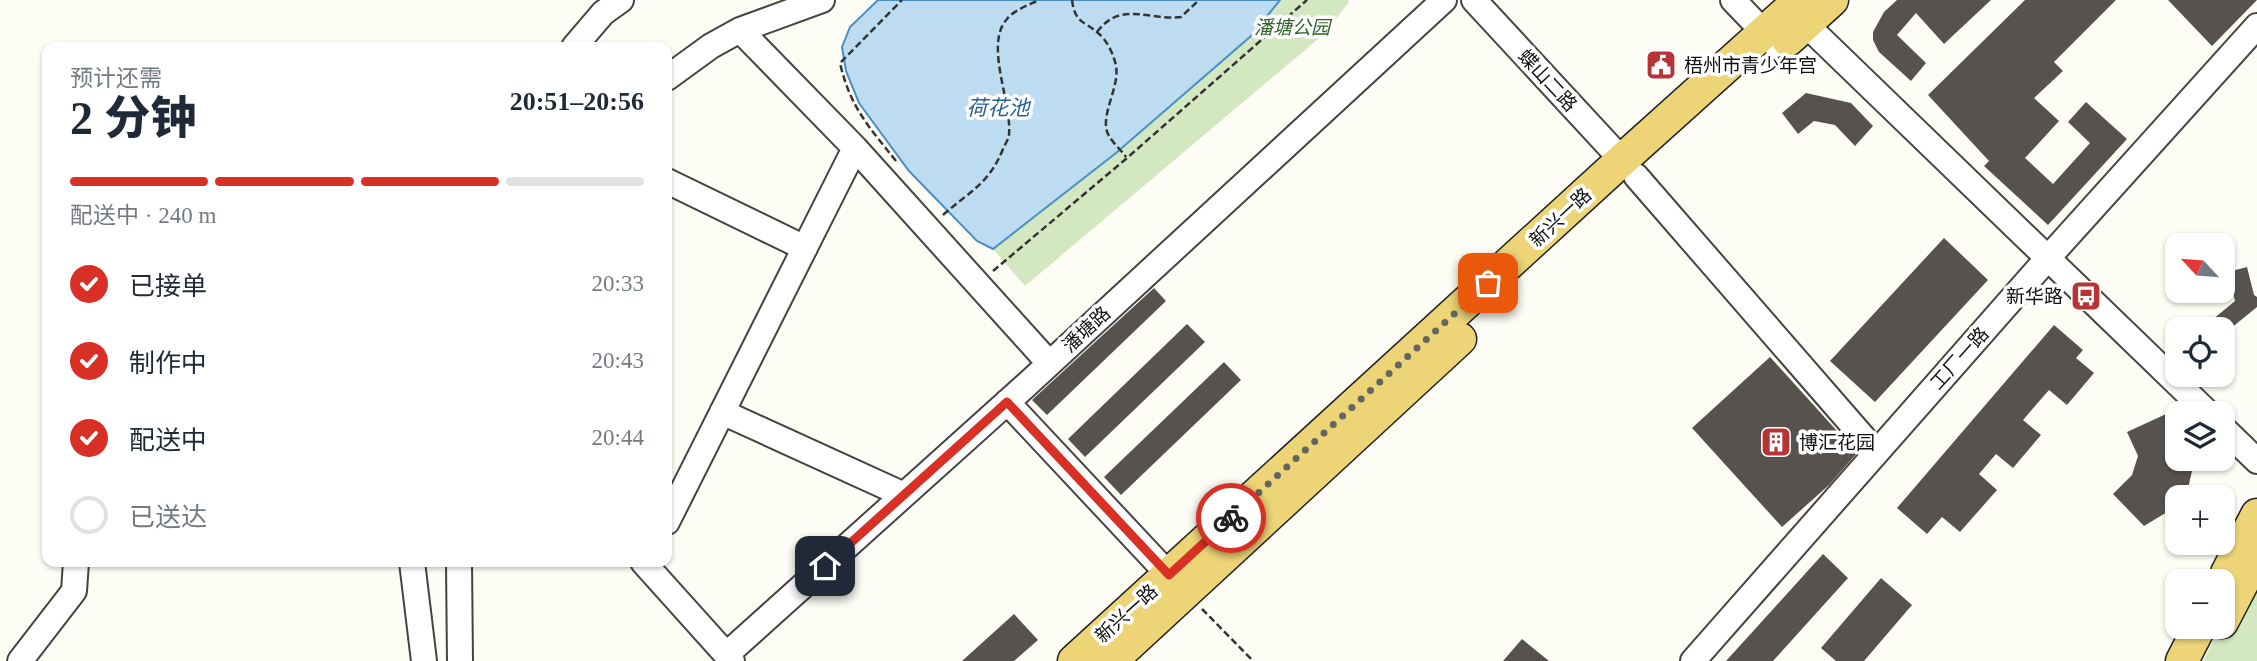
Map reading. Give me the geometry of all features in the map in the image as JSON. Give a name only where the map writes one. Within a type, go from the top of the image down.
[{"type":"main road","name":"新兴一路","points":[[1074,661],[1177,583],[1771,40],[1799,11],[1832,0]]},
{"type":"main road","points":[[2229,569],[2257,515]]},
{"type":"main road","points":[[2235,597],[2257,555]]},
{"type":"main road","name":"新兴一路","points":[[1111,661],[1177,583]]},
{"type":"main road","points":[[2182,661],[2193,639]]},
{"type":"main road","points":[[2203,661],[2214,639]]},
{"type":"street","points":[[578,42],[603,13],[621,0]]},
{"type":"street","points":[[672,74],[711,46],[740,30],[822,0]]},
{"type":"street","name":"潘塘路","points":[[729,658],[1444,0]]},
{"type":"street","name":"蝶山二路","points":[[1474,0],[1629,168],[1876,452]]},
{"type":"street","points":[[1734,0],[1771,40]]},
{"type":"street","points":[[1799,11],[2047,259],[2195,401]]},
{"type":"street","name":"工厂一路","points":[[1693,661],[2047,259],[2257,26]]},
{"type":"street","points":[[740,30],[855,148],[1049,363]]},
{"type":"street","points":[[672,512],[855,148]]},
{"type":"street","points":[[672,183],[805,248]]},
{"type":"street","points":[[1007,402],[1177,583]]},
{"type":"street","points":[[722,412],[904,495]]},
{"type":"street","points":[[2235,440],[2257,461]]},
{"type":"street","points":[[20,661],[74,591],[76,567]]},
{"type":"street","points":[[413,567],[424,661]]},
{"type":"street","points":[[459,567],[460,661]]},
{"type":"street","points":[[649,567],[729,658]]},
{"type":"path","points":[[900,166],[858,114],[843,78],[840,63],[902,0]]},
{"type":"path","points":[[945,214],[983,183],[996,166],[1009,135],[998,54],[998,33],[1007,18],[1039,0]]},
{"type":"path","points":[[1072,0],[1078,19],[1097,32],[1111,52],[1116,65],[1117,77],[1107,119],[1107,133],[1127,158]]},
{"type":"path","points":[[1097,32],[1111,19],[1122,14],[1135,13],[1158,18],[1181,17],[1199,0]]},
{"type":"path","points":[[980,287],[990,274],[1307,0]]},
{"type":"path","points":[[1177,583],[1253,661]]},
{"type":"green space","name":"潘塘公园","points":[[1280,0],[1349,2],[1324,34],[1025,286],[993,249],[1116,153],[1251,36]]},
{"type":"green space","points":[[2257,555],[2257,661],[2203,661],[2214,639],[2235,639],[2235,598]]},
{"type":"water","name":"荷花池","points":[[878,0],[1280,0],[1251,36],[1116,153],[993,249],[977,241],[909,171],[859,103],[846,71],[842,47],[850,27]]},
{"type":"building","points":[[1897,0],[1991,0],[1944,44],[1916,13],[1897,35],[1926,63],[1911,81],[1879,52],[1873,40],[1873,32],[1884,12]]},
{"type":"building","points":[[2025,0],[2116,0],[2054,62],[2063,71],[2034,98],[2059,121],[2025,158],[2053,184],[2090,143],[2068,122],[2086,102],[2127,139],[2048,225],[1984,166],[1989,161],[1928,95]]},
{"type":"building","points":[[2168,0],[2257,0],[2212,46]]},
{"type":"building","points":[[1806,93],[1851,103],[1873,126],[1855,146],[1835,125],[1814,121],[1798,134],[1782,113]]},
{"type":"building","points":[[1944,238],[1988,280],[1875,402],[1830,361]]},
{"type":"building","points":[[2247,267],[2254,295],[2257,297],[2257,307],[2235,325],[2235,317],[2216,317],[2235,303],[2235,270]]},
{"type":"building","points":[[1154,288],[1166,301],[1047,415],[1032,400]]},
{"type":"building","points":[[1187,324],[1205,342],[1085,457],[1068,439]]},
{"type":"building","points":[[2054,325],[2083,350],[2076,358],[2094,373],[2067,405],[2049,390],[2023,420],[2041,435],[2013,468],[1996,454],[1979,474],[1997,490],[1960,532],[1942,517],[1927,534],[1897,508]]},
{"type":"building","name":"博汇花园","points":[[1770,357],[1857,453],[1829,485],[1782,527],[1692,428]]},
{"type":"building","points":[[1224,362],[1241,380],[1121,495],[1104,477]]},
{"type":"building","points":[[2165,415],[2165,471],[2192,471],[2189,485],[2165,485],[2165,513],[2144,526],[2113,494],[2132,475],[2138,456],[2127,432]]},
{"type":"building","points":[[1823,554],[1848,578],[1773,661],[1726,661]]},
{"type":"building","points":[[1881,578],[1912,605],[1864,661],[1836,661],[1821,648]]},
{"type":"building","points":[[1014,614],[1038,640],[1014,661],[962,661]]},
{"type":"building","points":[[1522,639],[1549,661],[1503,661]]},
{"type":"way so far","points":[[1231,518],[1488,283]]},
{"type":"place","name":"梧州市青少年宫","points":[[1661,65]]},
{"type":"place","name":"新华路","points":[[2086,296]]},
{"type":"place","name":"博汇花园","points":[[1776,442]]},
{"type":"route","points":[[825,566],[1007,402],[1169,575],[1231,518]]}]
